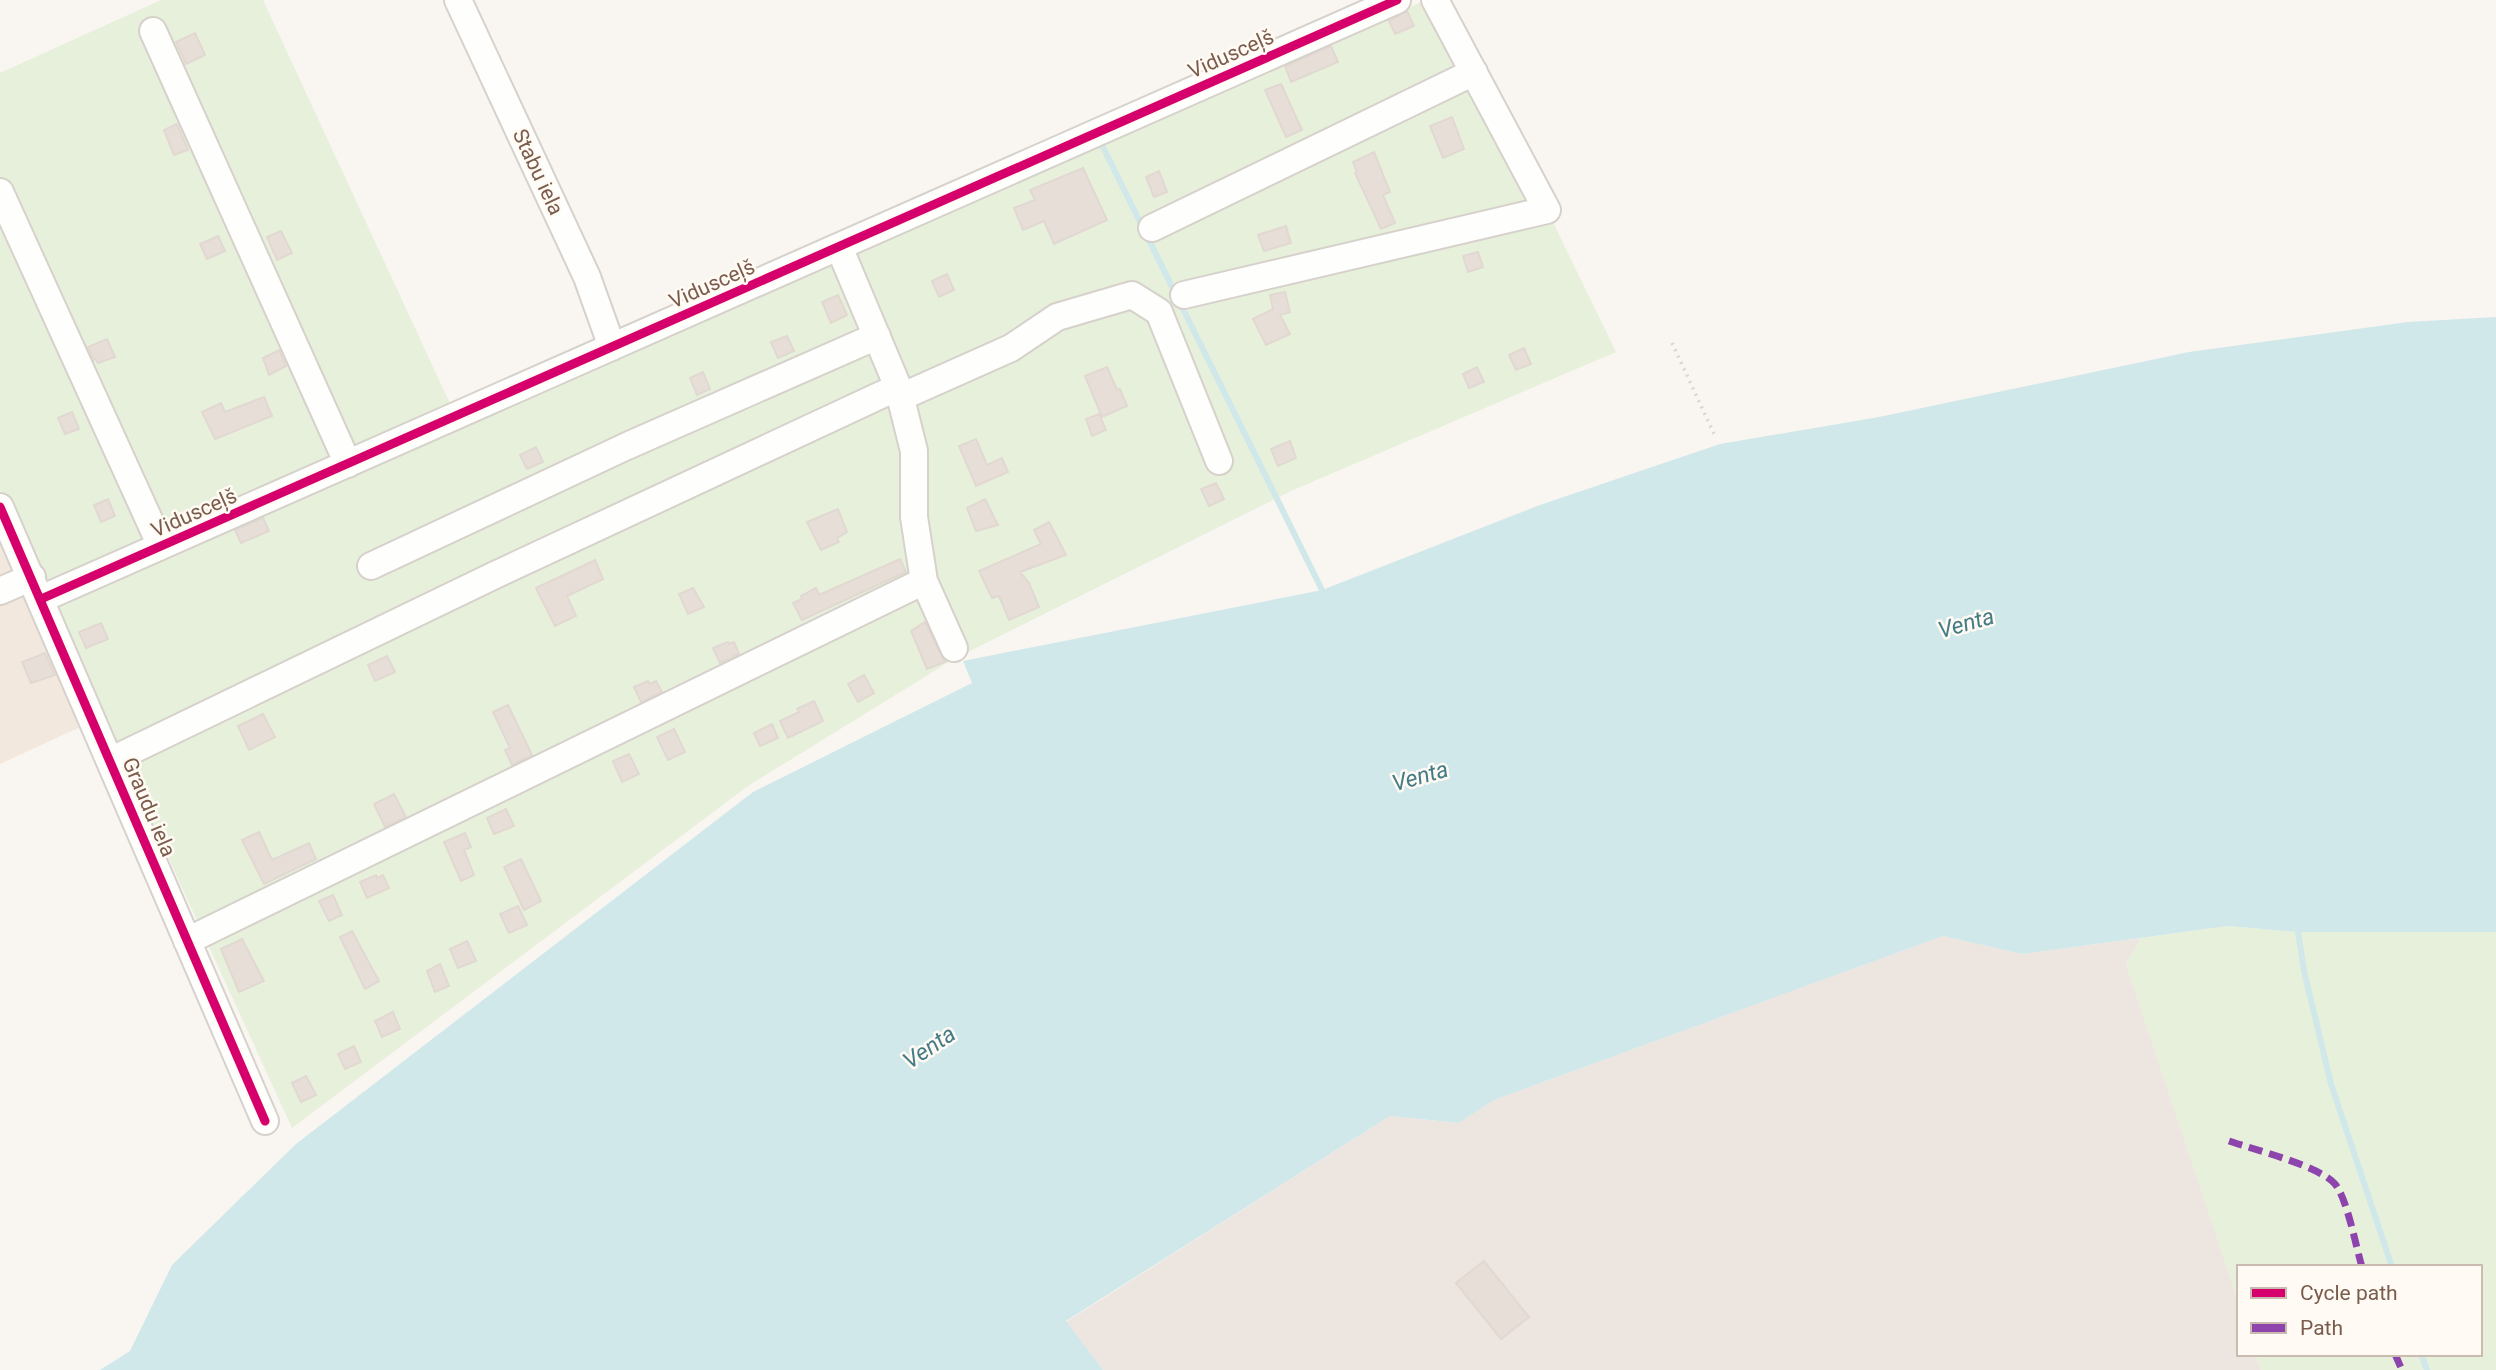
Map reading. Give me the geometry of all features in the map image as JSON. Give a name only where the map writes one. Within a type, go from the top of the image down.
[{"type":"street","name":"Stabu iela","points":[[458,0],[587,277],[612,347]]},
{"type":"street","name":"Vidusceļš","points":[[0,591],[36,588],[161,546],[1397,0]]},
{"type":"street","points":[[1184,295],[1547,210],[1435,0]]},
{"type":"street","points":[[153,32],[348,464]]},
{"type":"street","points":[[1152,228],[1474,72]]},
{"type":"street","points":[[0,192],[161,546]]},
{"type":"street","points":[[839,247],[899,392],[914,451],[914,517],[924,581],[954,648]]},
{"type":"street","points":[[110,761],[495,575],[899,392],[1011,348],[1056,317],[1132,295],[1160,312],[1219,461]]},
{"type":"street","points":[[371,566],[627,446],[877,336]]},
{"type":"street","name":"Graudu iela","points":[[0,507],[265,1121]]},
{"type":"street","points":[[187,941],[924,581]]},
{"type":"path","points":[[1672,344],[1715,436]]},
{"type":"shaded area","points":[[0,527],[89,723],[0,764]]},
{"type":"shaded area","points":[[1943,936],[2022,954],[2141,938],[2126,964],[2237,1298],[2237,1356],[2256,1356],[2261,1370],[1103,1370],[1066,1322],[1390,1116],[1459,1123],[1494,1100]]},
{"type":"green space","points":[[161,0],[263,0],[459,423],[1426,0],[1445,0],[1616,352],[1291,491],[952,660],[748,786],[292,1128],[0,490],[0,73]]},
{"type":"green space","points":[[2228,926],[2298,932],[2496,931],[2496,1370],[2261,1370],[2256,1356],[2482,1356],[2482,1265],[2237,1265],[2237,1298],[2126,964],[2141,938]]},
{"type":"water","name":"Venta","points":[[2496,317],[2496,932],[2298,932],[2228,926],[2022,954],[1943,936],[1494,1100],[1459,1123],[1390,1116],[1066,1321],[1103,1370],[100,1370],[130,1351],[172,1265],[296,1144],[753,792],[972,683],[963,661],[1322,590],[1540,505],[1720,444],[1879,417],[2189,352],[2408,322]]},
{"type":"building","points":[[1407,11],[1414,26],[1395,34],[1389,21]]},
{"type":"building","points":[[195,33],[205,55],[186,64],[176,42]]},
{"type":"building","points":[[1331,46],[1338,62],[1291,82],[1285,66]]},
{"type":"building","points":[[1281,84],[1302,130],[1286,137],[1265,90]]},
{"type":"building","points":[[1452,117],[1464,149],[1443,158],[1430,126]]},
{"type":"building","points":[[177,124],[188,150],[174,155],[164,130]]},
{"type":"building","points":[[1374,152],[1390,192],[1383,195],[1395,223],[1381,229],[1355,173],[1357,172],[1353,162]]},
{"type":"building","points":[[1083,168],[1107,220],[1054,244],[1044,221],[1023,230],[1014,208],[1035,200],[1030,190]]},
{"type":"building","points":[[1159,171],[1167,192],[1154,197],[1146,177]]},
{"type":"building","points":[[1286,226],[1291,243],[1264,251],[1258,235]]},
{"type":"building","points":[[281,231],[292,253],[277,260],[267,237]]},
{"type":"building","points":[[218,236],[225,251],[207,259],[200,244]]},
{"type":"building","points":[[1478,252],[1483,267],[1468,272],[1463,256]]},
{"type":"building","points":[[947,274],[954,290],[939,297],[932,281]]},
{"type":"building","points":[[1285,292],[1290,312],[1280,315],[1290,334],[1266,345],[1253,319],[1273,309],[1270,295]]},
{"type":"building","points":[[838,295],[847,315],[831,323],[822,302]]},
{"type":"building","points":[[787,336],[794,351],[778,358],[771,342]]},
{"type":"building","points":[[107,339],[115,357],[98,363],[88,347]]},
{"type":"building","points":[[1524,348],[1531,364],[1516,370],[1509,355]]},
{"type":"building","points":[[279,350],[286,366],[269,375],[263,358]]},
{"type":"building","points":[[1107,367],[1127,406],[1102,417],[1085,376]]},
{"type":"building","points":[[1477,367],[1484,382],[1469,388],[1463,374]]},
{"type":"building","points":[[703,372],[710,389],[697,395],[690,378]]},
{"type":"building","points":[[264,397],[272,416],[215,439],[202,412],[221,403],[225,412]]},
{"type":"building","points":[[72,412],[79,429],[65,434],[58,418]]},
{"type":"building","points":[[1099,414],[1106,430],[1092,436],[1086,419]]},
{"type":"building","points":[[976,439],[987,465],[1002,458],[1008,472],[976,486],[959,446]]},
{"type":"building","points":[[1290,441],[1296,458],[1278,466],[1271,449]]},
{"type":"building","points":[[536,447],[543,462],[527,469],[520,455]]},
{"type":"building","points":[[1216,483],[1224,499],[1209,506],[1201,489]]},
{"type":"building","points":[[108,499],[115,516],[101,522],[94,505]]},
{"type":"building","points":[[985,499],[998,525],[976,531],[967,508]]},
{"type":"building","points":[[838,509],[847,532],[837,538],[839,542],[821,550],[807,522]]},
{"type":"building","points":[[263,518],[269,531],[241,543],[235,530]]},
{"type":"building","points":[[1049,522],[1066,555],[1020,572],[1029,583],[1039,607],[1009,620],[999,596],[992,598],[979,571],[1041,544],[1034,530]]},
{"type":"building","points":[[900,559],[906,572],[802,620],[793,603],[816,588],[819,595]]},
{"type":"building","points":[[595,560],[603,579],[567,596],[576,616],[555,626],[536,588]]},
{"type":"building","points":[[693,588],[704,607],[688,614],[679,594]]},
{"type":"building","points":[[925,622],[945,662],[927,669],[911,631]]},
{"type":"building","points":[[101,623],[108,639],[86,648],[79,632]]},
{"type":"building","points":[[734,642],[739,654],[720,663],[713,648]]},
{"type":"building","points":[[45,653],[55,675],[31,683],[22,662]]},
{"type":"building","points":[[387,656],[395,672],[375,681],[368,665]]},
{"type":"building","points":[[864,675],[874,693],[858,702],[848,684]]},
{"type":"building","points":[[648,681],[650,684],[656,681],[662,692],[641,702],[634,687]]},
{"type":"building","points":[[814,701],[823,721],[788,738],[780,721]]},
{"type":"building","points":[[508,705],[532,755],[512,765],[505,750],[510,748],[493,712]]},
{"type":"building","points":[[263,714],[275,737],[249,750],[238,726]]},
{"type":"building","points":[[772,724],[778,738],[760,746],[754,733]]},
{"type":"building","points":[[674,729],[685,752],[668,760],[657,737]]},
{"type":"building","points":[[629,754],[639,774],[622,782],[613,761]]},
{"type":"building","points":[[394,794],[406,817],[385,827],[374,804]]},
{"type":"building","points":[[506,809],[514,826],[494,834],[487,818]]},
{"type":"building","points":[[259,832],[272,860],[309,843],[316,859],[264,884],[242,840]]},
{"type":"building","points":[[465,833],[471,847],[464,850],[474,875],[461,881],[444,842]]},
{"type":"building","points":[[521,859],[541,901],[524,910],[504,867]]},
{"type":"building","points":[[376,875],[377,878],[383,875],[389,888],[367,898],[360,882]]},
{"type":"building","points":[[333,895],[342,915],[329,921],[319,901]]},
{"type":"building","points":[[518,906],[527,925],[509,933],[500,914]]},
{"type":"building","points":[[352,931],[379,981],[365,989],[340,937]]},
{"type":"building","points":[[242,939],[264,981],[239,992],[221,949]]},
{"type":"building","points":[[467,941],[476,961],[458,968],[450,949]]},
{"type":"building","points":[[440,964],[449,986],[435,992],[427,971]]},
{"type":"building","points":[[393,1012],[400,1029],[382,1037],[375,1021]]},
{"type":"building","points":[[354,1046],[361,1062],[345,1069],[338,1054]]},
{"type":"building","points":[[306,1076],[316,1095],[301,1102],[292,1083]]},
{"type":"building","points":[[1484,1261],[1529,1317],[1501,1339],[1456,1283]]},
{"type":"waterway","points":[[1099,139],[1322,590],[1320,597]]},
{"type":"waterway","points":[[2297,925],[2304,971],[2331,1084],[2391,1265]]},
{"type":"waterway","points":[[2422,1356],[2427,1370]]},
{"type":"marked path","points":[[2229,1141],[2301,1165],[2327,1177],[2335,1184],[2347,1211],[2361,1265]]},
{"type":"marked path","points":[[2396,1356],[2402,1370]]},
{"type":"cycle path","points":[[41,599],[1397,0]]},
{"type":"cycle path","points":[[0,507],[265,1121]]}]
